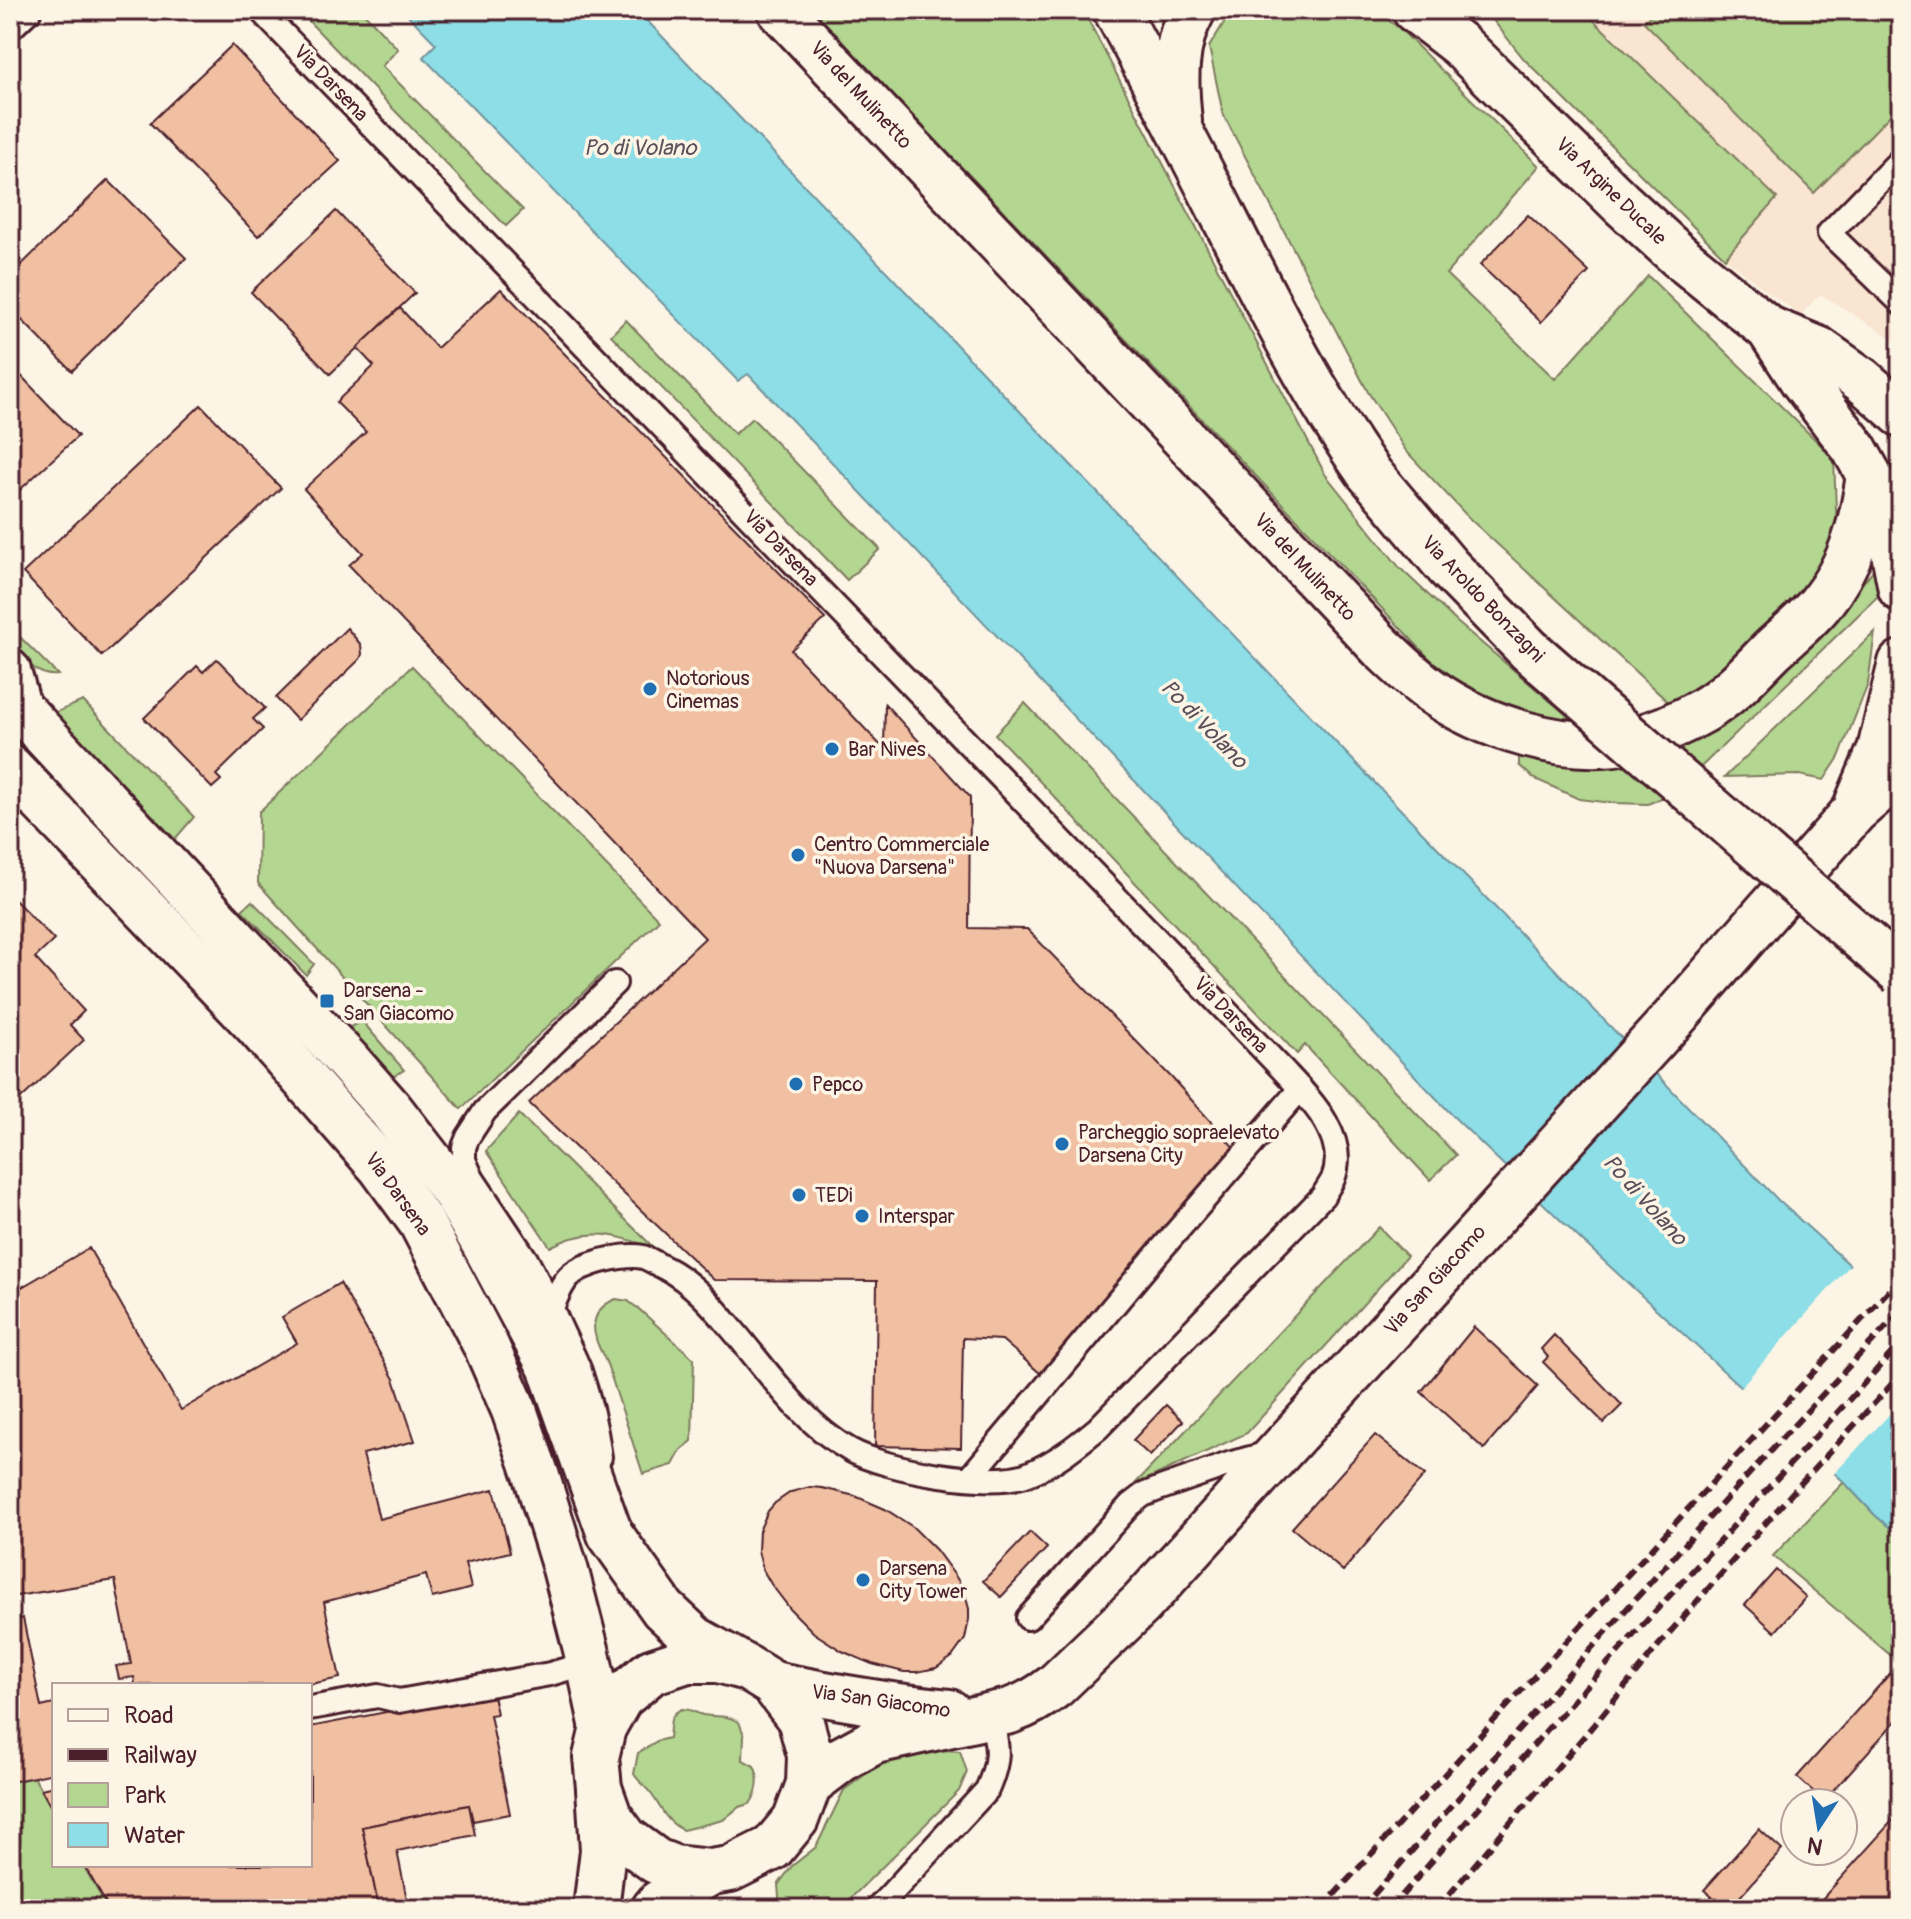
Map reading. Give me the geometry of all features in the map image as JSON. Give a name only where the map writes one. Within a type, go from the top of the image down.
[{"type":"main road","name":"Via del Mulinetto","points":[[780,10],[1380,646],[1429,689],[1473,716],[1527,735],[1555,741],[1609,744],[1656,733],[1706,709],[1734,688],[1818,606],[1832,588],[1855,543],[1875,465]]},
{"type":"main road","name":"Via Aroldo Bonzagni","points":[[1116,10],[1283,333],[1328,411],[1369,473],[1448,567],[1529,650],[1901,973]]},
{"type":"main road","name":"Via Aroldo Bonzagni","points":[[1134,10],[1180,131]]},
{"type":"main road","name":"Via Aroldo Bonzagni","points":[[1180,131],[1175,70],[1185,23],[1193,10]]},
{"type":"main road","name":"Via Argine Ducale","points":[[1415,10],[1453,28],[1621,203],[1679,256],[1769,329],[1818,349],[1894,404]]},
{"type":"main road","name":"Via Argine Ducale","points":[[1769,329],[1803,381],[1875,465],[1880,503],[1891,537],[1901,589]]},
{"type":"main road","points":[[1854,812],[1880,750],[1901,663]]},
{"type":"main road","name":"Via Darsena","points":[[22,711],[347,1060],[390,1109],[455,1193],[550,1366],[610,1534],[663,1609],[695,1639],[760,1676],[800,1719],[810,1755],[809,1784],[796,1819],[772,1848],[730,1869],[711,1872],[674,1868],[656,1861],[626,1839],[609,1816],[599,1788],[596,1757],[603,1728],[620,1698],[651,1672],[687,1660],[719,1660],[760,1676]]},
{"type":"main road","name":"Via Darsena","points":[[10,768],[178,941],[303,1076],[381,1167],[421,1222],[487,1348],[514,1410],[565,1568],[603,1728]]},
{"type":"main road","points":[[1854,812],[1901,771]]},
{"type":"main road","name":"Via San Giacomo","points":[[809,1784],[842,1759],[875,1741],[1025,1706],[1055,1686],[1141,1604],[1674,1018],[1854,812]]},
{"type":"main road","name":"Via San Giacomo","points":[[760,1676],[837,1697],[991,1715]]},
{"type":"main road","points":[[596,1909],[603,1850],[599,1788]]},
{"type":"main road","points":[[654,1909],[711,1872]]},
{"type":"lane","points":[[10,29],[30,10]]},
{"type":"lane","name":"Via Darsena","points":[[260,10],[1300,1089],[1324,1121],[1335,1147],[1334,1177],[1323,1196],[1098,1428],[1062,1458],[1025,1476],[994,1480],[970,1477],[890,1465],[850,1450],[809,1419],[713,1306],[678,1275],[643,1257],[615,1257],[586,1265],[561,1283],[552,1308],[579,1368],[594,1417],[610,1534]]},
{"type":"lane","points":[[1901,159],[1829,233],[1901,303]]},
{"type":"lane","name":"Via Darsena","points":[[10,658],[18,666],[22,711]]},
{"type":"lane","points":[[552,1308],[526,1259],[472,1178],[464,1160],[464,1147],[485,1111],[615,983]]},
{"type":"lane","points":[[970,1477],[1300,1089]]},
{"type":"lane","points":[[1028,1618],[1130,1505],[1143,1495],[1232,1463],[1280,1450]]},
{"type":"lane","points":[[312,1708],[378,1696],[399,1701],[550,1674],[588,1663]]},
{"type":"lane","points":[[877,1909],[987,1790],[997,1767],[997,1742],[991,1715]]},
{"type":"shaded area","points":[[1485,10],[1901,10],[1901,344],[1820,294],[1801,315],[1725,258],[1524,59]]},
{"type":"green space","points":[[298,10],[361,10],[398,49],[382,66],[523,210],[506,226]]},
{"type":"green space","points":[[812,10],[1083,10],[1325,474],[1400,568],[1457,622],[1576,723],[1515,714],[1467,688],[1431,660]]},
{"type":"green space","points":[[1232,10],[1374,10],[1399,28],[1539,166],[1446,274],[1555,379],[1648,276],[1834,458],[1837,536],[1811,581],[1678,711],[1470,519],[1406,451],[1368,392],[1223,114],[1209,47]]},
{"type":"green space","points":[[1485,10],[1583,10],[1777,198],[1725,258],[1524,59]]},
{"type":"green space","points":[[1655,10],[1901,10],[1901,104],[1814,193],[1644,22]]},
{"type":"green space","points":[[626,320],[735,434],[752,418],[880,549],[847,580],[611,335]]},
{"type":"green space","points":[[1881,560],[1883,591],[1675,792],[1648,804],[1579,799],[1533,778],[1519,765],[1519,754],[1739,706],[1854,594]]},
{"type":"green space","points":[[10,627],[58,675],[43,673],[26,661],[10,643]]},
{"type":"green space","points":[[1875,632],[1868,684],[1839,757],[1824,780],[1799,775],[1725,777]]},
{"type":"green space","points":[[412,666],[659,920],[461,1109],[258,883],[259,812]]},
{"type":"green space","points":[[83,701],[194,817],[175,839],[54,713]]},
{"type":"green space","points":[[1025,703],[1456,1155],[1430,1180],[1305,1045],[1297,1054],[995,734]]},
{"type":"green space","points":[[252,901],[314,964],[306,975],[242,910]]},
{"type":"green space","points":[[362,1021],[404,1070],[389,1079],[348,1028]]},
{"type":"green space","points":[[519,1114],[653,1247],[613,1236],[590,1235],[577,1236],[550,1247],[486,1151]]},
{"type":"green space","points":[[1379,1227],[1407,1256],[1247,1433],[1134,1485]]},
{"type":"green space","points":[[616,1299],[628,1301],[640,1310],[694,1359],[692,1441],[681,1450],[673,1465],[643,1474],[594,1332],[598,1313]]},
{"type":"green space","points":[[1844,1482],[1901,1537],[1901,1664],[1773,1556]]},
{"type":"green space","points":[[682,1709],[739,1722],[744,1735],[743,1760],[754,1766],[758,1781],[750,1804],[739,1807],[723,1820],[683,1830],[668,1819],[634,1774],[638,1753],[657,1741],[669,1738],[672,1718]]},
{"type":"green space","points":[[960,1751],[967,1772],[959,1791],[840,1909],[780,1908],[778,1885],[792,1866],[816,1847],[844,1790],[881,1763],[900,1754]]},
{"type":"green space","points":[[34,1777],[52,1809],[52,1867],[84,1867],[108,1909],[10,1909],[10,1782]]},
{"type":"water","name":"Po di Volano","points":[[403,10],[637,10],[1346,753],[1779,1201],[1901,1311],[1901,1537],[1579,1238],[1455,1118],[748,374],[738,381],[423,57],[436,44]]},
{"type":"pier","points":[[1853,1262],[1901,1306],[1901,1402],[1832,1476],[1738,1390]]},
{"type":"building","points":[[232,45],[340,161],[258,236],[150,123]]},
{"type":"building","points":[[108,180],[186,258],[72,371],[10,308],[10,276]]},
{"type":"building","points":[[336,211],[415,293],[330,374],[251,292]]},
{"type":"building","points":[[1528,215],[1589,272],[1541,322],[1480,265]]},
{"type":"building","name":"Centro Commerciale \"Nuova Darsena\"","points":[[501,289],[825,619],[791,650],[884,749],[885,704],[970,797],[969,928],[1027,929],[1172,1078],[1237,1151],[1116,1317],[1100,1305],[1041,1374],[1002,1340],[963,1338],[961,1448],[875,1446],[877,1281],[714,1280],[529,1103],[705,938],[349,565],[363,553],[304,489],[366,432],[336,402],[374,366],[357,348],[400,308],[437,348]]},
{"type":"building","points":[[10,364],[78,436],[10,499]]},
{"type":"building","points":[[201,405],[281,488],[102,656],[23,573]]},
{"type":"building","points":[[347,628],[361,645],[360,659],[297,720],[276,698]]},
{"type":"building","points":[[217,659],[265,708],[253,719],[263,729],[216,775],[221,780],[212,788],[144,718],[197,666],[203,672]]},
{"type":"building","points":[[10,895],[54,940],[35,958],[84,1011],[70,1025],[84,1040],[10,1109],[10,1002],[15,997],[10,991]]},
{"type":"building","points":[[89,1248],[181,1410],[297,1343],[282,1317],[340,1283],[394,1379],[415,1441],[363,1454],[379,1519],[494,1489],[510,1552],[465,1563],[471,1588],[461,1591],[432,1598],[426,1575],[324,1602],[340,1678],[312,1684],[135,1683],[134,1677],[119,1679],[116,1666],[131,1664],[115,1580],[10,1597],[10,1294]]},
{"type":"building","points":[[1474,1327],[1538,1386],[1484,1449],[1421,1392]]},
{"type":"building","points":[[1554,1335],[1622,1405],[1604,1423],[1543,1362],[1548,1357],[1541,1349]]},
{"type":"building","points":[[1166,1405],[1183,1421],[1150,1456],[1133,1440]]},
{"type":"building","points":[[1375,1435],[1425,1475],[1343,1571],[1292,1528]]},
{"type":"building","name":"Darsena City Tower","points":[[810,1487],[855,1496],[885,1509],[913,1527],[936,1550],[964,1590],[969,1609],[965,1639],[952,1657],[936,1668],[917,1672],[872,1664],[842,1651],[814,1633],[791,1610],[763,1570],[758,1551],[759,1531],[775,1503],[791,1492]]},
{"type":"building","points":[[1030,1532],[1047,1548],[1001,1597],[983,1581]]},
{"type":"building","points":[[1776,1570],[1806,1597],[1775,1632],[1745,1605]]},
{"type":"building","points":[[23,1618],[41,1707],[52,1704],[52,1773],[10,1782],[10,1621]]},
{"type":"building","points":[[1895,1668],[1901,1674],[1901,1715],[1837,1787],[1808,1787],[1797,1777]]},
{"type":"building","points":[[492,1691],[497,1714],[490,1715],[510,1814],[473,1821],[469,1805],[362,1827],[379,1909],[109,1909],[85,1867],[312,1867],[312,1727]]},
{"type":"building","points":[[52,1786],[52,1808],[41,1789]]},
{"type":"building","points":[[469,1805],[475,1835],[397,1851],[409,1909],[379,1909],[362,1827]]},
{"type":"building","points":[[1901,1811],[1901,1909],[1813,1909],[1851,1867],[1859,1867],[1859,1858]]},
{"type":"building","points":[[1759,1829],[1779,1847],[1779,1853],[1729,1909],[1704,1890]]},
{"type":"railway","points":[[1321,1909],[1901,1277]]},
{"type":"railway","points":[[1361,1909],[1628,1607],[1901,1311]]},
{"type":"railway","points":[[1390,1909],[1552,1724],[1901,1343]]},
{"type":"railway","points":[[1437,1909],[1658,1646],[1901,1374]]},
{"type":"place","name":"Notorious Cinemas","points":[[650,689]]},
{"type":"place","name":"Bar Nives","points":[[832,749]]},
{"type":"place","name":"Centro Commerciale \"Nuova Darsena\"","points":[[798,855]]},
{"type":"place","name":"Darsena - San Giacomo","points":[[327,1001]]},
{"type":"place","name":"Pepco","points":[[796,1084]]},
{"type":"place","name":"Parcheggio sopraelevato Darsena City","points":[[1062,1144]]},
{"type":"place","name":"TEDi","points":[[799,1195]]},
{"type":"place","name":"Interspar","points":[[862,1216]]},
{"type":"place","name":"Darsena City Tower","points":[[863,1580]]}]
